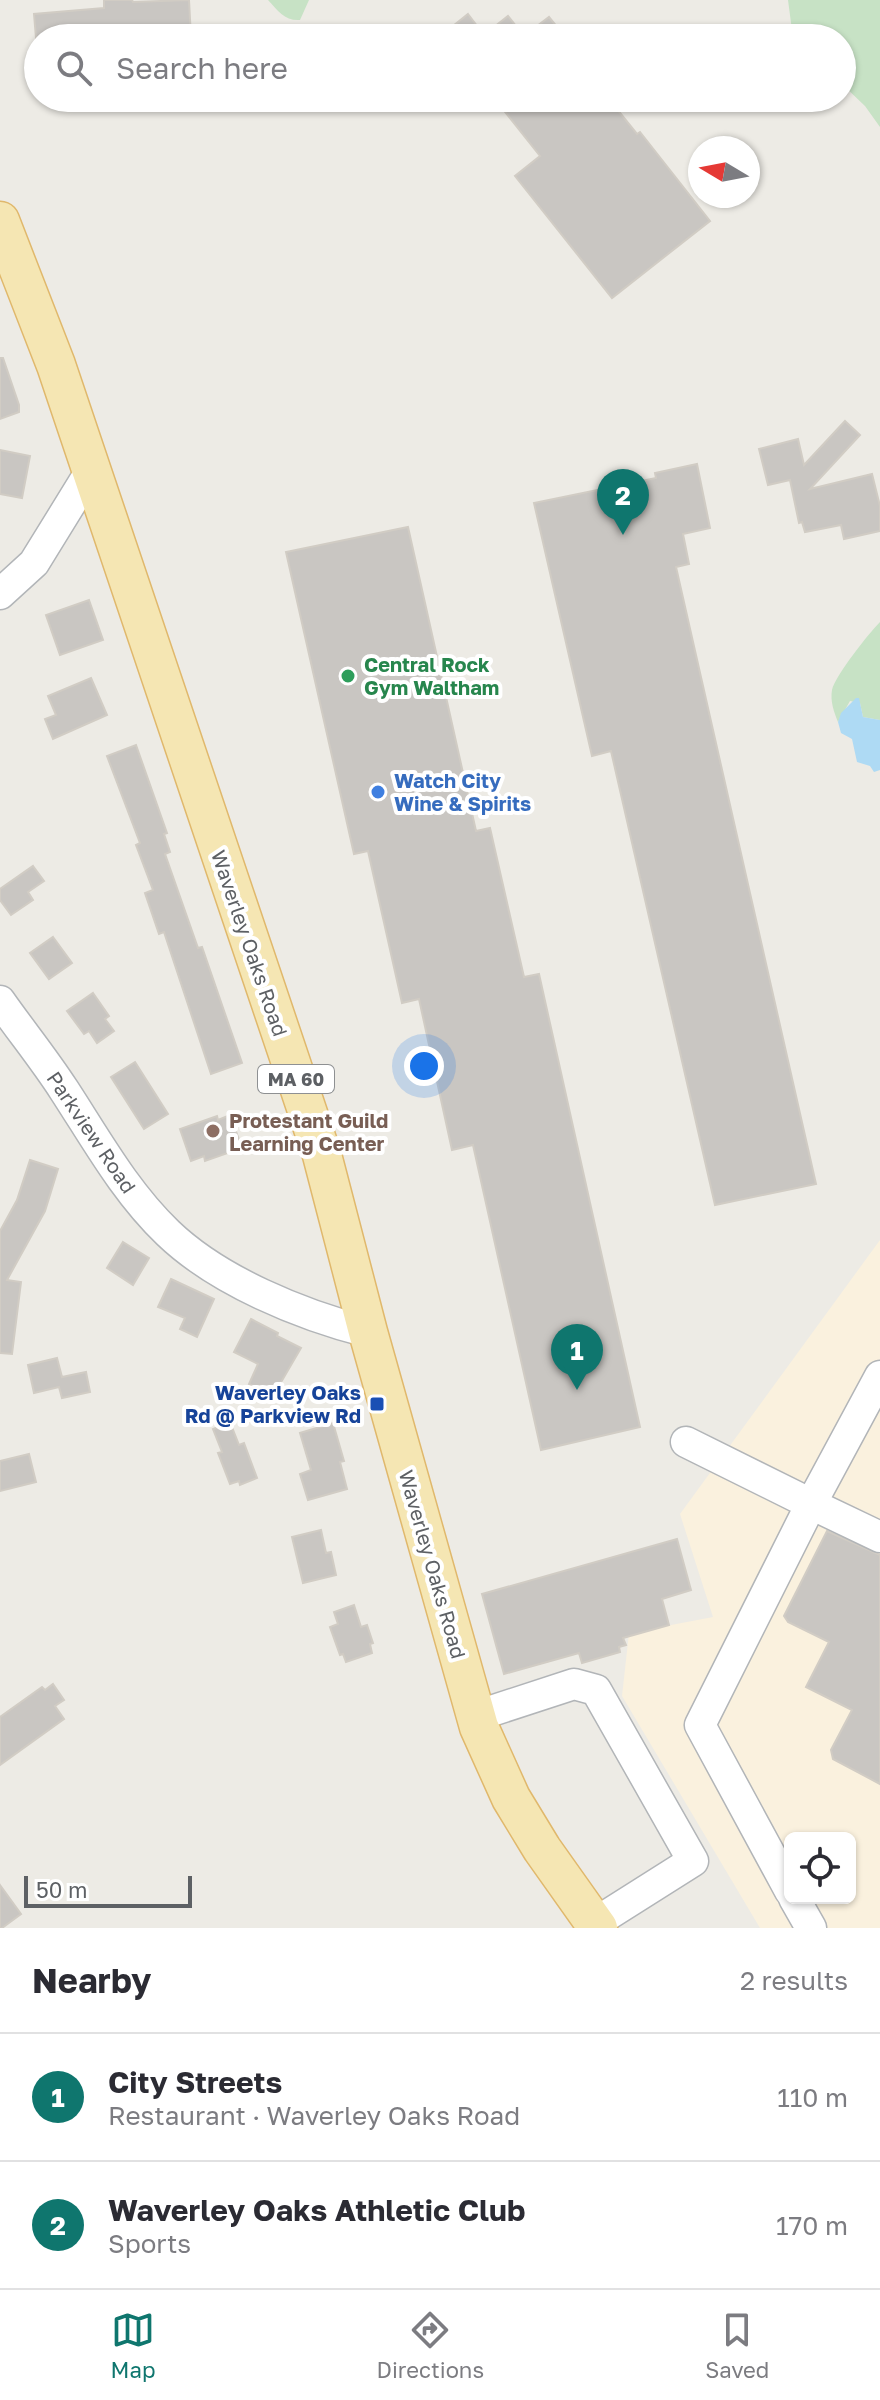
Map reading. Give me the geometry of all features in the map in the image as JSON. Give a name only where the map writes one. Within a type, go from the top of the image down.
[{"type":"main road","name":"Waverley Oaks Road","points":[[0,221],[46,336],[92,469],[322,1155],[368,1332],[476,1716],[511,1798],[588,1920]]},
{"type":"street","points":[[0,594],[34,563],[92,469]]},
{"type":"street","name":"Parkview Road","points":[[0,1001],[61,1085],[127,1187],[169,1234],[243,1285],[325,1321],[368,1332]]},
{"type":"street","points":[[784,1880],[700,1725],[811,1504],[880,1376]]},
{"type":"street","points":[[686,1442],[880,1537]]},
{"type":"street","points":[[476,1716],[574,1684],[596,1690],[693,1861],[588,1920]]},
{"type":"street","points":[[797,1904],[811,1928]]},
{"type":"shaded area","points":[[880,1240],[880,1928],[760,1928],[622,1696],[629,1633],[713,1617],[680,1514]]},
{"type":"green space","points":[[268,0],[309,0],[300,20],[295,20],[286,17]]},
{"type":"green space","points":[[788,0],[880,0],[880,127],[856,97],[856,24],[791,24]]},
{"type":"green space","points":[[880,622],[880,720],[863,717],[860,703],[850,701],[838,722],[832,698],[834,684]]},
{"type":"water","points":[[859,698],[863,717],[880,720],[880,770],[874,772],[870,766],[857,762],[852,739],[841,733],[838,722],[841,713]]},
{"type":"building","points":[[104,0],[189,0],[190,24],[35,24],[34,14],[104,8]]},
{"type":"building","points":[[468,14],[476,24],[456,24]]},
{"type":"building","points":[[508,16],[514,24],[498,24]]},
{"type":"building","points":[[549,17],[555,24],[540,24]]},
{"type":"building","points":[[505,112],[619,112],[637,134],[640,132],[688,193],[688,208],[700,208],[710,221],[612,298],[515,176],[540,156]]},
{"type":"building","points":[[0,358],[3,358],[19,412],[0,419]]},
{"type":"building","points":[[845,421],[860,435],[810,489],[872,474],[880,506],[880,531],[844,539],[841,525],[805,532],[802,522],[799,523],[790,480],[768,485],[759,449],[798,439],[804,465]]},
{"type":"building","points":[[0,450],[30,456],[22,498],[0,494]]},
{"type":"building","points":[[697,464],[710,528],[683,534],[689,564],[676,567],[816,1184],[715,1205],[611,751],[592,756],[534,503],[656,478],[655,473]]},
{"type":"building","points":[[408,527],[476,831],[490,828],[524,977],[539,974],[640,1427],[541,1450],[473,1145],[452,1150],[419,999],[402,1003],[368,851],[354,854],[286,552]]},
{"type":"building","points":[[89,600],[103,640],[60,655],[46,615]]},
{"type":"building","points":[[91,678],[107,715],[53,739],[45,719],[56,715],[48,696]]},
{"type":"building","points":[[136,745],[167,833],[164,834],[170,852],[165,854],[198,948],[202,947],[242,1063],[211,1074],[164,932],[159,934],[145,893],[153,890],[136,845],[140,843],[107,756]]},
{"type":"building","points":[[33,866],[44,881],[28,892],[33,900],[11,915],[0,900],[0,889]]},
{"type":"building","points":[[53,937],[72,963],[49,979],[30,953]]},
{"type":"building","points":[[93,993],[109,1016],[105,1019],[114,1031],[97,1043],[89,1031],[84,1034],[67,1011]]},
{"type":"building","points":[[135,1062],[168,1114],[144,1129],[111,1077]]},
{"type":"building","points":[[230,1115],[242,1148],[205,1161],[204,1156],[191,1161],[180,1129],[217,1116],[218,1120]]},
{"type":"building","points":[[30,1160],[58,1169],[45,1211],[7,1280],[21,1282],[12,1354],[0,1353],[0,1231],[17,1200]]},
{"type":"building","points":[[123,1242],[149,1258],[133,1285],[107,1268]]},
{"type":"building","points":[[171,1279],[214,1299],[197,1337],[180,1329],[185,1318],[158,1307]]},
{"type":"building","points":[[251,1319],[301,1348],[273,1396],[249,1384],[258,1364],[234,1352]]},
{"type":"building","points":[[57,1358],[62,1377],[86,1372],[90,1392],[62,1398],[59,1387],[34,1393],[28,1365]]},
{"type":"building","points":[[230,1422],[239,1445],[244,1443],[257,1478],[240,1485],[239,1481],[230,1484],[213,1429]]},
{"type":"building","points":[[333,1423],[344,1461],[340,1462],[347,1489],[308,1500],[300,1474],[311,1470],[300,1433]]},
{"type":"building","points":[[29,1454],[36,1482],[0,1491],[0,1461]]},
{"type":"building","points":[[321,1530],[326,1553],[331,1552],[336,1575],[303,1583],[292,1537]]},
{"type":"building","points":[[827,1531],[880,1555],[880,1784],[833,1759],[831,1750],[852,1710],[806,1687],[829,1642],[788,1622],[784,1616]]},
{"type":"building","points":[[677,1539],[691,1590],[662,1599],[669,1625],[623,1638],[626,1645],[619,1647],[620,1652],[582,1663],[579,1653],[504,1674],[482,1594]]},
{"type":"building","points":[[354,1605],[361,1627],[367,1625],[373,1643],[370,1644],[372,1653],[346,1662],[343,1654],[340,1655],[330,1627],[338,1624],[334,1612]]},
{"type":"building","points":[[53,1684],[64,1700],[55,1706],[64,1719],[0,1765],[0,1717],[42,1687],[45,1690]]},
{"type":"building","points":[[0,1885],[21,1914],[2,1928],[0,1928]]},
{"type":"place","name":"Waverley Oaks Athletic Club","points":[[623,535]]},
{"type":"place","name":"Central Rock Gym Waltham","points":[[348,676]]},
{"type":"place","name":"Watch City Wine & Spirits","points":[[378,792]]},
{"type":"place","name":"Protestant Guild Learning Center","points":[[213,1131]]},
{"type":"place","name":"City Streets","points":[[577,1390]]},
{"type":"place","name":"Waverley Oaks Rd @ Parkview Rd","points":[[377,1404]]}]
